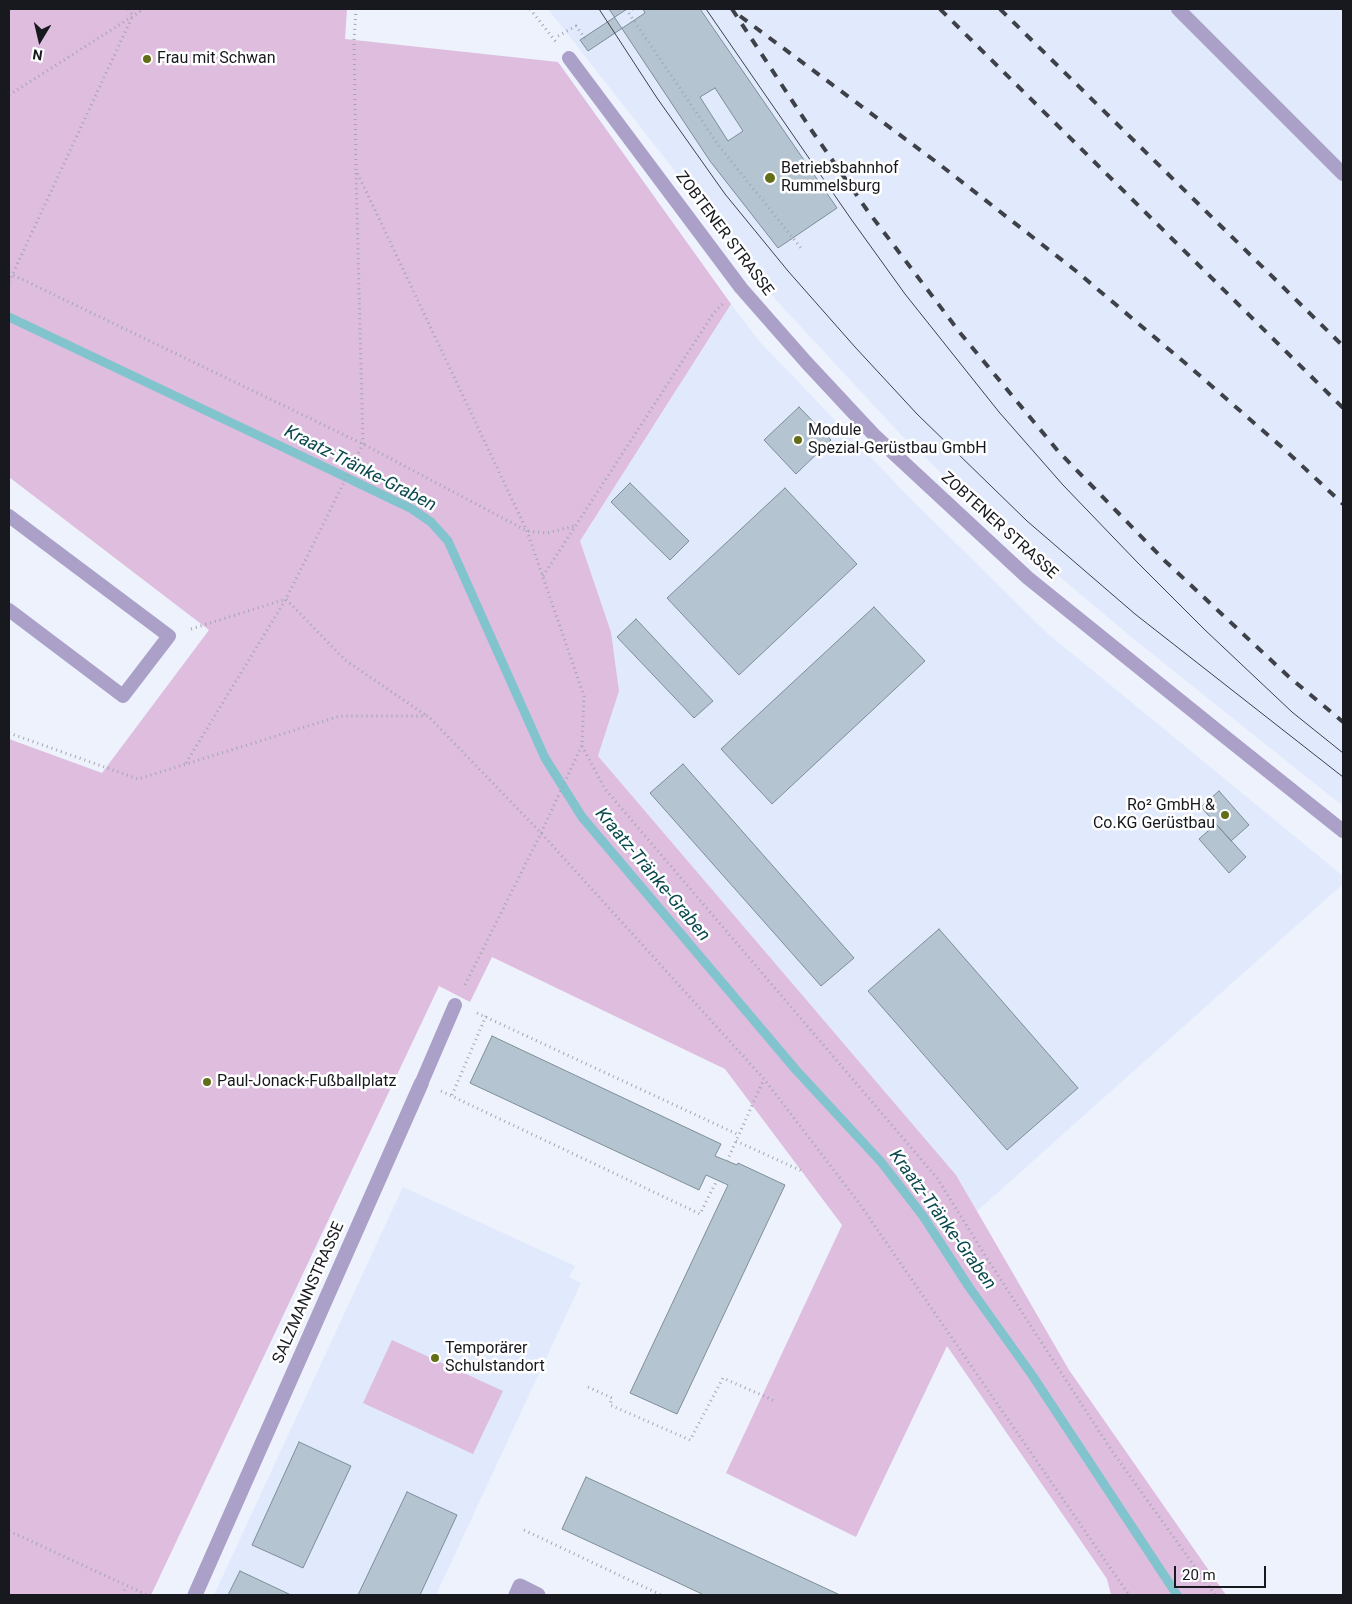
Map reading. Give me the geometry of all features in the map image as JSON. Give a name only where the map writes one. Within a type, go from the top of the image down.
[{"type":"street","name":"SALZMANNSTRASSE","points":[[195,1595],[422,1084]]},
{"type":"street","points":[[516,1595],[520,1586],[538,1595]]},
{"type":"lane","points":[[1178,9],[1343,174]]},
{"type":"lane","name":"ZOBTENER STRASSE","points":[[569,58],[741,288],[875,436],[1028,578],[1343,830]]},
{"type":"lane","points":[[9,516],[169,636],[123,696],[9,610]]},
{"type":"lane","name":"SALZMANNSTRASSE","points":[[422,1084],[455,1005]]},
{"type":"path","points":[[128,9],[133,15]]},
{"type":"path","points":[[9,95],[144,9]]},
{"type":"path","points":[[186,764],[286,599],[363,444],[354,49],[356,9]]},
{"type":"path","points":[[530,9],[569,58]]},
{"type":"path","points":[[626,9],[719,146],[801,248]]},
{"type":"path","points":[[9,282],[10,274],[133,15]]},
{"type":"path","points":[[356,170],[527,530],[584,696],[582,745],[541,833],[455,1005],[486,1016],[739,1135]]},
{"type":"path","points":[[10,274],[363,444],[527,530],[547,533],[574,526]]},
{"type":"path","points":[[542,576],[713,314],[725,300],[741,288]]},
{"type":"path","points":[[169,636],[286,599]]},
{"type":"path","points":[[286,599],[345,660],[428,716],[541,833],[764,1079],[859,1202],[1127,1594]]},
{"type":"path","points":[[9,733],[138,779],[340,716],[428,716]]},
{"type":"path","points":[[582,745],[605,789],[937,1178],[1112,1451],[1215,1595]]},
{"type":"path","points":[[452,1095],[486,1016]]},
{"type":"path","points":[[727,1161],[764,1079]]},
{"type":"path","points":[[422,1084],[452,1095],[700,1214],[717,1180]]},
{"type":"path","points":[[736,1141],[804,1172]]},
{"type":"path","points":[[588,1387],[612,1398],[610,1405],[690,1440],[724,1378],[775,1401]]},
{"type":"path","points":[[524,1530],[661,1595]]},
{"type":"path","points":[[9,1531],[147,1595]]},
{"type":"path","points":[[122,1595],[126,1586]]},
{"type":"shaded area","points":[[9,9],[347,9],[345,39],[558,62],[731,304],[580,541],[611,632],[619,691],[598,756],[956,1175],[1069,1370],[1226,1595],[1111,1595],[1107,1579],[947,1346],[856,1537],[726,1473],[842,1225],[725,1069],[492,957],[470,1002],[439,986],[151,1595],[9,1595],[9,739],[102,773],[209,630],[9,477]]},
{"type":"shaded area","points":[[548,9],[1343,9],[1343,806],[1135,640],[992,520],[904,438],[776,300]]},
{"type":"shaded area","points":[[731,304],[759,341],[908,496],[1047,633],[1343,876],[1343,884],[977,1211],[956,1175],[598,756],[619,691],[611,632],[580,541]]},
{"type":"shaded area","name":"Temporärer Schulstandort","points":[[403,1187],[575,1266],[569,1277],[581,1283],[436,1595],[214,1595]]},
{"type":"shaded area","points":[[392,1340],[503,1391],[473,1454],[363,1403]]},
{"type":"building","points":[[609,9],[700,9],[837,208],[778,248],[710,161]]},
{"type":"building","points":[[627,9],[643,9],[645,13],[588,51],[580,40]]},
{"type":"building","points":[[715,88],[743,131],[728,141],[700,97]]},
{"type":"building","name":"Module Spezial-Gerüstbau GmbH","points":[[799,407],[831,440],[796,474],[764,440]]},
{"type":"building","points":[[630,483],[689,541],[670,560],[611,502]]},
{"type":"building","points":[[785,488],[857,564],[739,675],[667,598]]},
{"type":"building","points":[[874,607],[925,661],[772,804],[721,749]]},
{"type":"building","points":[[636,619],[713,701],[694,718],[617,637]]},
{"type":"building","points":[[683,764],[854,958],[821,986],[650,793]]},
{"type":"building","name":"Ro² GmbH & Co.KG Gerüstbau","points":[[1219,791],[1249,825],[1231,841],[1201,807]]},
{"type":"building","points":[[1216,824],[1246,857],[1229,873],[1199,839]]},
{"type":"building","points":[[939,929],[1078,1088],[1007,1150],[868,991]]},
{"type":"building","points":[[492,1036],[721,1144],[715,1156],[737,1165],[738,1163],[785,1185],[677,1414],[630,1393],[728,1185],[706,1175],[699,1190],[470,1083]]},
{"type":"building","points":[[299,1442],[351,1466],[303,1568],[252,1545]]},
{"type":"building","points":[[586,1477],[840,1595],[704,1595],[562,1529]]},
{"type":"building","points":[[407,1492],[457,1515],[420,1595],[358,1595]]},
{"type":"building","points":[[240,1571],[291,1595],[228,1595]]},
{"type":"waterway","name":"Kraatz-Tränke-Graben","points":[[9,317],[412,509],[431,522],[448,541],[545,758],[582,817],[796,1070],[882,1163],[923,1216],[969,1287],[1032,1375],[1177,1595]]},
{"type":"tram line","points":[[599,9],[657,98],[725,194],[788,271],[917,414],[1027,521],[1135,614],[1343,777]]},
{"type":"tram line","points":[[706,9],[905,294],[999,412],[1063,485],[1205,630],[1292,712],[1343,753]]},
{"type":"railway","points":[[732,9],[812,131],[867,210],[961,334],[1058,451],[1165,561],[1288,676],[1343,722]]},
{"type":"railway","points":[[940,9],[1343,408]]},
{"type":"railway","points":[[1000,9],[1343,346]]},
{"type":"railway","points":[[740,16],[939,164],[1076,271],[1284,449],[1343,504]]},
{"type":"place","name":"Frau mit Schwan","points":[[147,59]]},
{"type":"place","name":"Betriebsbahnhof Rummelsburg","points":[[770,178]]},
{"type":"place","name":"Module Spezial-Gerüstbau GmbH","points":[[798,440]]},
{"type":"place","name":"Ro² GmbH & Co.KG Gerüstbau","points":[[1225,815]]},
{"type":"place","name":"Paul-Jonack-Fußballplatz","points":[[207,1082]]},
{"type":"place","name":"Temporärer Schulstandort","points":[[435,1358]]}]
